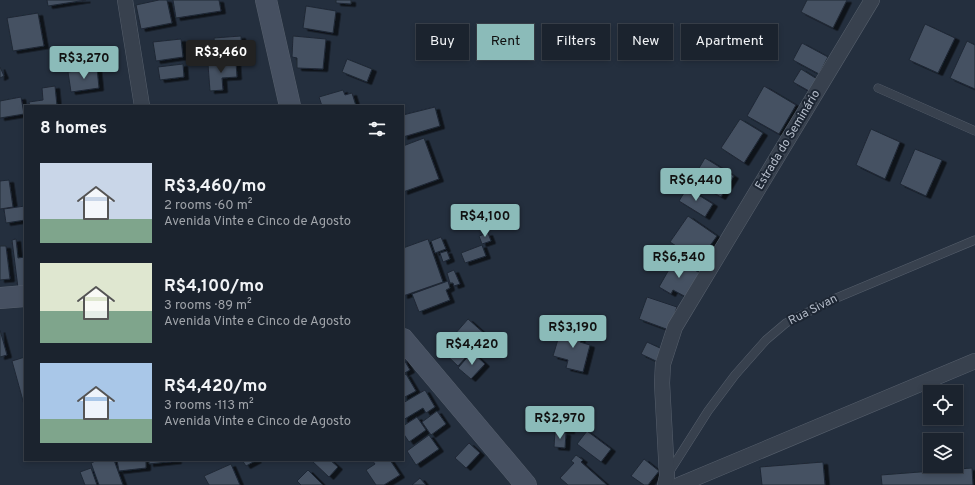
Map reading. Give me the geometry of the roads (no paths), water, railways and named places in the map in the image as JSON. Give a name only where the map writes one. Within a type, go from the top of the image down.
[{"type":"main road","points":[[266,0],[290,105]]},
{"type":"main road","points":[[0,298],[24,296]]},
{"type":"main road","points":[[404,340],[526,485]]},
{"type":"street","points":[[126,0],[142,105]]},
{"type":"street","name":"Estrada do Seminário","points":[[666,481],[662,383],[663,364],[675,328],[872,0]]},
{"type":"street","points":[[679,485],[975,361]]},
{"type":"lane","points":[[878,88],[975,131]]},
{"type":"lane","name":"Rua Sivan","points":[[666,481],[708,411],[735,375],[766,340],[786,323],[834,299],[975,240]]}]
